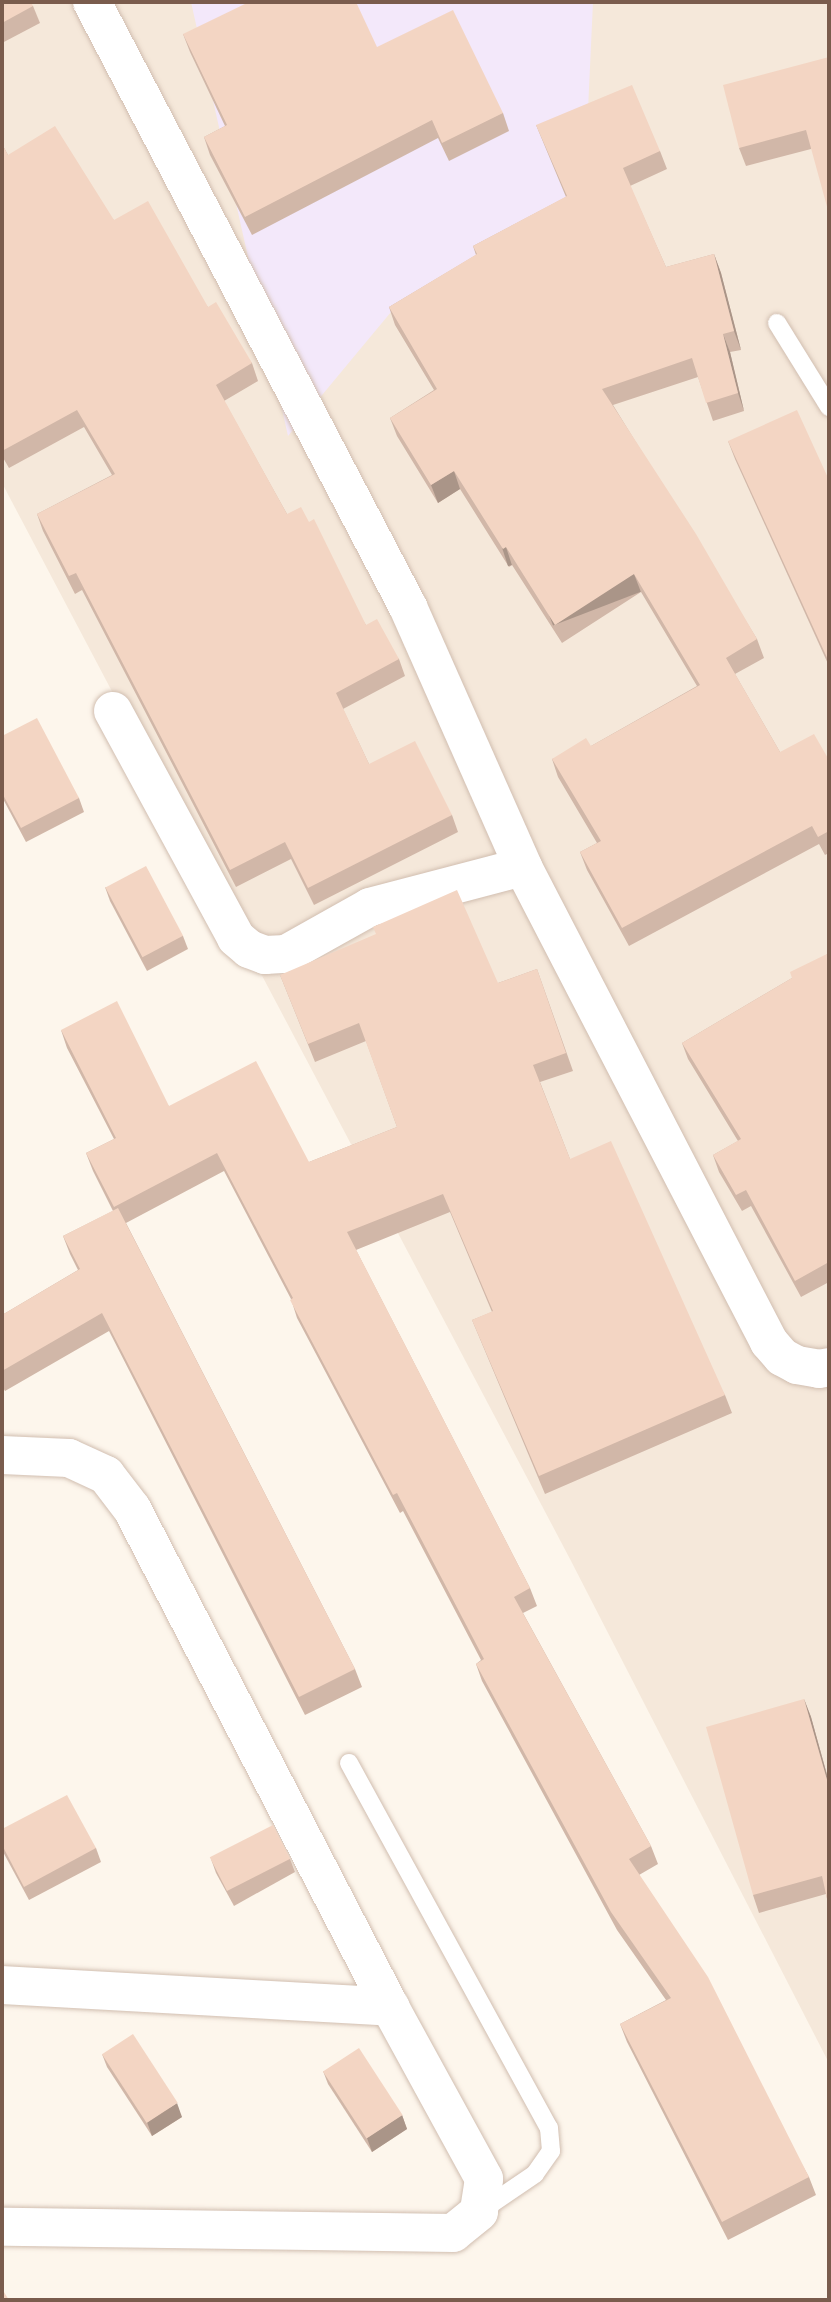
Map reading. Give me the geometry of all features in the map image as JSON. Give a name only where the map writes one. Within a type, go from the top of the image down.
[{"type":"street","points":[[92,2],[408,607],[523,867],[769,1342],[782,1357],[797,1365],[819,1369],[829,1367]]},
{"type":"street","points":[[113,711],[236,938],[249,949],[265,955],[286,954],[370,907],[523,867]]},
{"type":"street","points":[[2,1455],[69,1458],[106,1475],[132,1509],[390,2007],[484,2179],[479,2212],[453,2233],[2,2227]]},
{"type":"street","points":[[2,1985],[390,2007]]},
{"type":"lane","points":[[777,323],[829,407]]},
{"type":"lane","points":[[349,1763],[549,2128],[551,2151],[535,2174],[479,2212]]},
{"type":"shaded area","points":[[2,2],[829,2],[829,2063],[570,1559],[2,483]]},
{"type":"shaded area","points":[[191,2],[593,2],[578,327],[391,312],[288,436]]},
{"type":"building","points":[[2,2],[31,2],[33,6],[2,23]]},
{"type":"building","points":[[249,2],[356,2],[377,47],[453,10],[503,113],[442,143],[432,120],[245,217],[204,137],[227,125],[183,34]]},
{"type":"building","points":[[829,57],[829,214],[806,130],[739,148],[723,85]]},
{"type":"building","points":[[632,85],[660,151],[623,168],[666,267],[714,254],[734,331],[723,334],[738,393],[706,403],[692,358],[602,389],[696,534],[757,639],[726,658],[780,752],[814,734],[829,760],[829,831],[818,837],[812,826],[622,928],[580,852],[601,841],[552,759],[586,738],[591,746],[700,685],[634,574],[555,625],[454,471],[431,485],[390,418],[437,389],[389,307],[477,254],[473,246],[567,196],[536,125]]},
{"type":"building","points":[[55,126],[114,220],[148,201],[208,307],[216,302],[252,363],[216,385],[287,514],[301,507],[309,522],[314,519],[366,625],[377,619],[399,659],[336,693],[369,764],[415,741],[452,815],[308,888],[285,842],[230,870],[76,573],[69,576],[37,514],[115,474],[77,410],[2,451],[2,144],[8,155]]},
{"type":"building","points":[[797,410],[829,480],[829,662],[728,441]]},
{"type":"building","points":[[37,718],[79,798],[21,828],[2,793],[2,736]]},
{"type":"building","points":[[146,866],[183,936],[142,957],[105,888]]},
{"type":"building","points":[[457,890],[498,983],[537,969],[566,1053],[533,1065],[570,1159],[611,1141],[725,1395],[539,1476],[472,1320],[493,1311],[443,1194],[347,1232],[530,1588],[514,1597],[651,1846],[629,1859],[708,1977],[809,2177],[722,2222],[620,2024],[671,1998],[611,1912],[476,1664],[484,1659],[290,1300],[293,1298],[217,1153],[114,1207],[86,1153],[116,1138],[61,1030],[117,1001],[169,1106],[256,1061],[309,1162],[397,1127],[359,1023],[308,1044],[280,975],[376,934],[373,927]]},
{"type":"building","points":[[829,953],[829,1262],[795,1281],[746,1190],[736,1195],[713,1155],[741,1139],[682,1043],[792,978],[790,972]]},
{"type":"building","points":[[118,1208],[355,1669],[299,1697],[102,1313],[2,1371],[2,1315],[80,1269],[63,1236]]},
{"type":"building","points":[[804,1699],[829,1787],[829,1908],[822,1876],[753,1895],[706,1727]]},
{"type":"building","points":[[67,1795],[96,1848],[24,1887],[2,1845],[2,1829]]},
{"type":"building","points":[[273,1825],[290,1859],[227,1891],[210,1857]]},
{"type":"building","points":[[133,2034],[178,2103],[147,2123],[102,2054]]},
{"type":"building","points":[[359,2048],[403,2115],[367,2139],[323,2071]]}]
